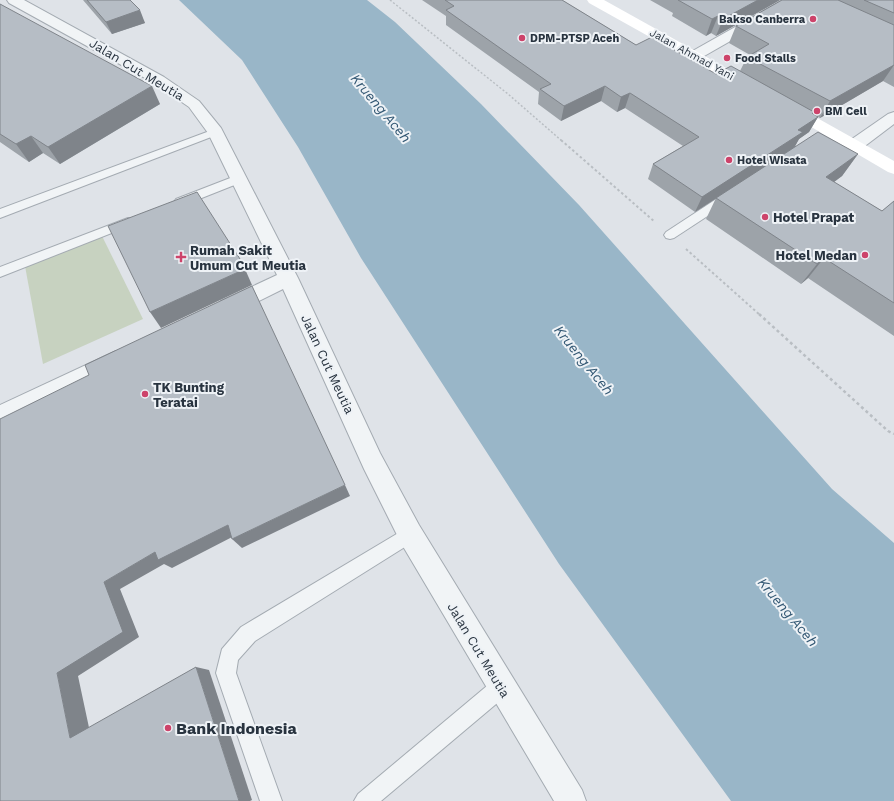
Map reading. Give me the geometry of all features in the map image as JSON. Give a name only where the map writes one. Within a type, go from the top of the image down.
[{"type":"main road","name":"Jalan Ahmad Yani","points":[[594,0],[762,93]]},
{"type":"main road","points":[[775,101],[894,168]]},
{"type":"street","name":"Jalan Cut Meutia","points":[[14,0],[159,80],[194,104],[215,132],[288,278],[372,461],[410,534],[571,801]]},
{"type":"street","points":[[694,56],[792,0]]},
{"type":"street","points":[[855,145],[894,117]]},
{"type":"street","points":[[212,314],[288,278]]},
{"type":"street","points":[[0,416],[136,351]]},
{"type":"lane","points":[[816,140],[829,131]]},
{"type":"lane","points":[[0,214],[215,132]]},
{"type":"lane","points":[[171,205],[238,179]]},
{"type":"lane","points":[[670,235],[736,192]]},
{"type":"lane","points":[[0,272],[141,217]]},
{"type":"lane","points":[[271,801],[226,673],[229,656],[248,634],[410,534]]},
{"type":"lane","points":[[365,801],[501,687]]},
{"type":"path","points":[[390,0],[508,94],[670,235],[888,431],[894,434]]},
{"type":"green space","points":[[102,236],[143,319],[43,364],[25,266]]},
{"type":"water","name":"Krueng Aceh","points":[[179,0],[367,0],[395,22],[481,104],[579,205],[832,489],[894,543],[894,801],[731,801],[559,564],[361,258],[298,147],[242,60]]},
{"type":"building","points":[[87,0],[130,0],[140,10],[106,22]]},
{"type":"building","points":[[445,0],[562,0],[636,45],[652,37],[716,74],[731,66],[814,112],[812,113],[818,117],[798,130],[803,132],[702,197],[653,164],[699,137],[630,93],[621,97],[605,86],[564,106],[540,89],[551,84],[446,10],[454,6]]},
{"type":"building","points":[[678,0],[758,0],[723,19],[718,16],[712,19]]},
{"type":"building","points":[[782,0],[838,0],[894,25],[894,65],[830,101],[747,57],[769,44],[736,26]]},
{"type":"building","points":[[864,0],[894,0],[894,13]]},
{"type":"building","points":[[0,4],[152,86],[48,147],[31,136],[16,144],[0,134]]},
{"type":"building","points":[[818,132],[858,154],[826,177],[882,211],[894,201],[894,303],[824,258],[817,264],[716,198]]},
{"type":"building","name":"Rumah Sakit Umum Cut Meutia","points":[[197,192],[245,269],[150,312],[108,226]]},
{"type":"building","points":[[252,286],[345,485],[232,539],[228,525],[158,560],[155,552],[104,582],[123,632],[57,673],[70,738],[196,667],[239,801],[0,801],[0,419],[89,375],[85,365]]},
{"type":"place","name":"Bakso Canberra","points":[[813,19]]},
{"type":"place","name":"DPM-PTSP Aceh","points":[[522,38]]},
{"type":"place","name":"Food Stalls","points":[[727,58]]},
{"type":"place","name":"BM Cell","points":[[817,111]]},
{"type":"place","name":"Hotel Wisata","points":[[729,160]]},
{"type":"place","name":"Hotel Prapat","points":[[765,217]]},
{"type":"place","name":"Hotel Medan","points":[[865,255]]},
{"type":"place","name":"Rumah Sakit Umum Cut Meutia","points":[[181,257]]},
{"type":"place","name":"TK Bunting Teratai","points":[[145,394]]},
{"type":"place","name":"Bank Indonesia","points":[[168,728]]}]
